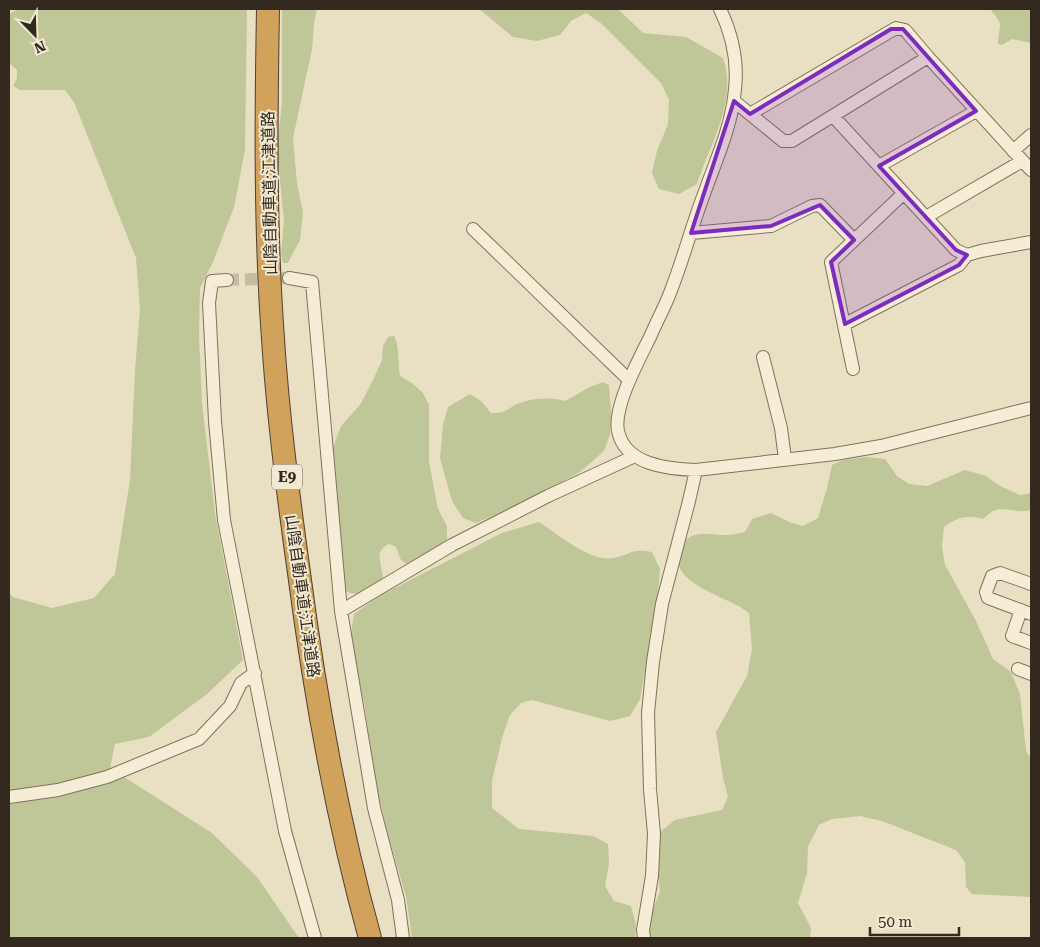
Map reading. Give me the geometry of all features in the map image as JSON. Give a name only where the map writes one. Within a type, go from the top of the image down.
[{"type":"highway","name":"山陰自動車道;江津道路","points":[[268,9],[266,181],[273,338],[289,498],[307,636],[329,765],[370,938]]},
{"type":"street","points":[[720,9],[733,44],[736,87],[734,100],[719,152],[668,297],[629,380],[618,420],[618,432],[625,446],[635,456],[656,465],[696,470],[835,454],[881,446],[1031,408]]},
{"type":"street","points":[[750,114],[891,30],[899,28],[905,30],[976,112],[1027,166],[926,217]]},
{"type":"street","points":[[734,100],[783,141],[792,141],[928,57]]},
{"type":"street","points":[[879,166],[976,112]]},
{"type":"street","points":[[833,116],[956,250],[968,255]]},
{"type":"street","points":[[1013,151],[1031,135]]},
{"type":"street","points":[[853,370],[832,262],[904,193]]},
{"type":"street","points":[[691,233],[771,226],[812,206],[820,205],[854,240]]},
{"type":"street","points":[[473,229],[629,380]]},
{"type":"street","points":[[845,324],[959,265],[968,255],[1031,242]]},
{"type":"street","points":[[289,278],[312,282],[341,611],[374,808],[398,900],[403,938]]},
{"type":"street","points":[[227,280],[212,281],[209,303],[215,421],[224,520],[285,831],[315,938]]},
{"type":"street","points":[[763,357],[779,419],[785,459]]},
{"type":"street","points":[[341,611],[452,545],[548,496],[635,456]]},
{"type":"street","points":[[644,938],[643,930],[652,876],[654,834],[650,790],[648,713],[653,662],[662,604],[690,501],[696,470]]},
{"type":"street","points":[[1031,584],[1000,573],[992,576],[986,592],[988,598],[1026,612],[1012,636],[1031,643]]},
{"type":"street","points":[[1018,669],[1031,674]]},
{"type":"street","points":[[9,797],[58,790],[107,777],[199,739],[230,706],[241,683],[255,673]]},
{"type":"highlighted area","points":[[891,29],[903,29],[976,111],[879,166],[956,250],[967,255],[959,265],[845,324],[831,262],[854,240],[820,205],[771,226],[691,233],[734,101],[750,114]]},
{"type":"green space","points":[[18,9],[247,9],[245,150],[234,207],[213,262],[200,288],[199,335],[202,403],[215,514],[243,660],[207,694],[149,737],[115,744],[110,768],[212,833],[257,877],[299,938],[9,937],[9,593],[13,597],[52,608],[94,598],[115,574],[130,480],[140,309],[136,258],[74,102],[65,90],[20,90],[13,86],[17,78],[17,70],[9,63],[9,14]]},
{"type":"green space","points":[[282,9],[317,9],[312,49],[293,138],[297,184],[303,212],[300,240],[288,263],[283,263],[281,253],[284,221],[277,150],[282,101]]},
{"type":"green space","points":[[479,9],[618,9],[643,33],[686,37],[723,58],[727,74],[725,106],[697,184],[679,194],[659,189],[652,173],[657,151],[668,124],[669,100],[661,83],[602,24],[586,13],[571,21],[560,35],[537,41],[513,37]]},
{"type":"green space","points":[[990,9],[1031,9],[1031,43],[1012,39],[1002,45],[998,44],[1000,25]]},
{"type":"green space","points":[[394,336],[398,348],[400,376],[412,383],[423,393],[429,405],[429,462],[438,509],[447,526],[447,539],[441,547],[406,564],[401,560],[396,547],[389,544],[381,550],[380,554],[383,577],[370,590],[355,594],[344,590],[332,450],[341,426],[360,405],[373,380],[382,360],[383,346],[388,337]]},
{"type":"green space","points":[[603,382],[609,385],[611,414],[610,434],[604,451],[580,472],[522,504],[476,523],[463,518],[452,501],[440,458],[443,425],[448,407],[470,394],[481,401],[491,413],[500,412],[529,400],[553,399],[565,401]]},
{"type":"green space","points":[[866,457],[885,459],[897,476],[909,484],[927,486],[965,470],[986,476],[1000,486],[1020,495],[1031,493],[1031,511],[998,510],[983,519],[967,517],[958,519],[944,527],[942,546],[945,565],[975,619],[993,659],[1011,672],[1020,694],[1026,751],[1031,759],[1031,897],[972,894],[966,887],[965,862],[956,850],[882,821],[860,816],[832,819],[819,825],[808,846],[807,873],[798,903],[811,928],[810,938],[650,938],[648,920],[660,892],[657,859],[660,832],[675,820],[722,810],[728,797],[716,732],[747,676],[752,649],[749,613],[691,581],[678,563],[680,551],[689,537],[699,534],[728,535],[745,532],[752,519],[771,513],[789,522],[803,526],[818,518],[832,465],[843,460]]},
{"type":"green space","points":[[539,522],[575,546],[595,556],[614,558],[635,551],[652,552],[660,569],[657,604],[640,699],[630,716],[610,721],[532,700],[521,703],[510,715],[502,738],[492,781],[492,808],[519,829],[593,836],[608,844],[609,863],[605,886],[614,901],[631,906],[636,925],[635,938],[412,938],[406,897],[375,781],[365,707],[350,638],[354,614],[381,595],[502,533]]},
{"type":"tunnel","points":[[227,280],[289,278]]}]
